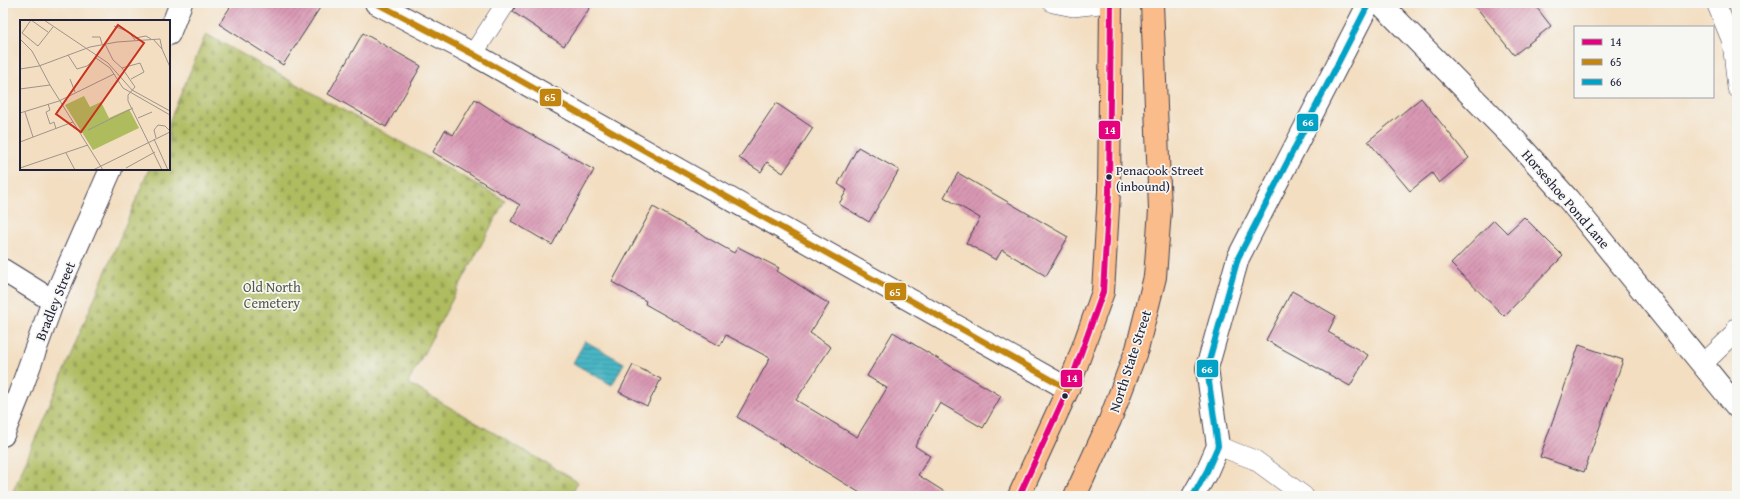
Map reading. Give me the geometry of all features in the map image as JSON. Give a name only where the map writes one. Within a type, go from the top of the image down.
[{"type":"main road","points":[[1019,496],[1068,389],[1103,292],[1109,192],[1110,3]]},
{"type":"main road","name":"North State Street","points":[[1075,496],[1110,420],[1134,356],[1155,278],[1160,210],[1152,3]]},
{"type":"street","points":[[170,31],[181,3]]},
{"type":"street","points":[[376,3],[473,54],[1068,389]]},
{"type":"street","points":[[1193,496],[1207,471],[1218,446],[1207,368],[1238,258],[1369,3]]},
{"type":"street","name":"Horseshoe Pond Lane","points":[[1380,3],[1516,142],[1568,199],[1737,407]]},
{"type":"street","name":"Bradley Street","points":[[3,435],[20,395],[53,301],[111,170]]},
{"type":"street","points":[[3,270],[53,301]]},
{"type":"lane","points":[[473,54],[506,3]]},
{"type":"lane","points":[[1053,3],[1073,7],[1110,3]]},
{"type":"lane","points":[[1716,3],[1732,42],[1737,88]]},
{"type":"lane","points":[[1703,364],[1736,332]]},
{"type":"lane","points":[[1218,446],[1255,460],[1304,496]]},
{"type":"green space","name":"Old North Cemetery","points":[[206,34],[505,200],[408,383],[578,482],[571,496],[11,496],[149,170],[170,170],[170,120]]},
{"type":"water","points":[[585,341],[624,363],[612,385],[573,363]]},
{"type":"building","points":[[233,3],[323,3],[283,65],[219,24]]},
{"type":"building","points":[[517,3],[593,3],[564,46],[513,12]]},
{"type":"building","points":[[1473,3],[1533,3],[1551,26],[1514,55]]},
{"type":"building","points":[[363,33],[421,66],[386,127],[328,94]]},
{"type":"building","points":[[1421,98],[1469,158],[1439,183],[1432,173],[1410,191],[1368,141]]},
{"type":"building","points":[[475,99],[515,125],[594,170],[552,245],[511,221],[520,205],[433,152],[445,130],[453,135]]},
{"type":"building","points":[[776,103],[813,128],[783,173],[767,162],[761,172],[739,158]]},
{"type":"building","points":[[858,147],[899,170],[869,222],[839,204],[847,190],[838,184]]},
{"type":"building","points":[[958,173],[1068,237],[1046,276],[1002,250],[996,260],[966,243],[980,218],[944,197]]},
{"type":"building","points":[[653,207],[734,253],[738,247],[779,268],[777,271],[829,304],[810,333],[831,347],[796,400],[857,437],[887,388],[867,376],[893,332],[1001,396],[983,428],[940,403],[915,446],[930,456],[918,475],[951,496],[865,496],[737,417],[770,358],[726,335],[720,346],[645,304],[646,301],[612,282]]},
{"type":"building","points":[[1524,217],[1563,256],[1504,316],[1451,264],[1494,220],[1507,233]]},
{"type":"building","points":[[1292,291],[1336,316],[1328,332],[1368,355],[1350,386],[1266,340]]},
{"type":"building","points":[[1579,345],[1623,360],[1584,472],[1540,457]]},
{"type":"building","points":[[633,365],[661,379],[647,406],[619,392]]},
{"type":"transit line","name":"65","points":[[376,3],[473,54],[1068,389]]},
{"type":"transit line","name":"14","points":[[1020,494],[1068,389],[1103,292],[1109,192],[1111,3]]},
{"type":"transit line","name":"66","points":[[1193,496],[1207,471],[1218,446],[1207,368],[1238,258],[1369,3]]},
{"type":"place","name":"Penacook Street (inbound)","points":[[1109,177]]}]
